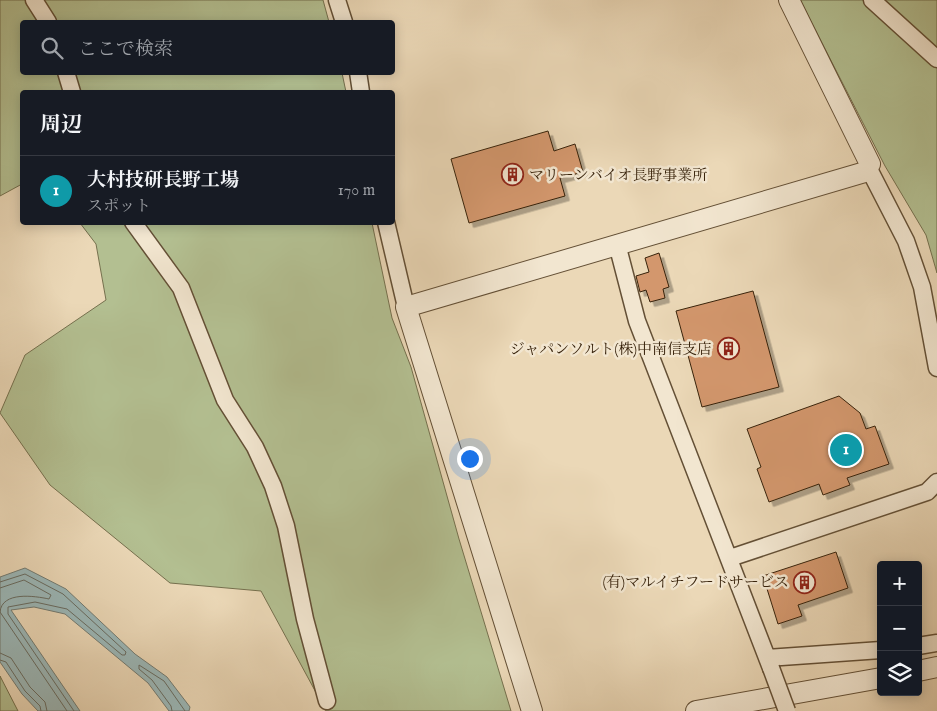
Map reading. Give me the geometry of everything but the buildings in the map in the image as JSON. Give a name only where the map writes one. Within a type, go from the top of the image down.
[{"type":"street","points":[[34,0],[47,20]]},
{"type":"street","points":[[337,0],[343,20]]},
{"type":"street","points":[[789,0],[837,93],[870,164],[869,169],[906,241],[922,287],[937,368]]},
{"type":"street","points":[[872,0],[937,58]]},
{"type":"street","points":[[67,75],[71,90]]},
{"type":"street","points":[[358,75],[361,90]]},
{"type":"street","points":[[406,307],[858,175],[869,169]]},
{"type":"street","points":[[135,225],[181,288],[225,400],[255,447],[273,486],[286,526],[305,619],[327,701]]},
{"type":"street","points":[[387,225],[406,307],[532,711]]},
{"type":"street","points":[[617,244],[637,321],[730,558],[787,711]]},
{"type":"street","points":[[730,558],[927,492],[937,482]]},
{"type":"street","points":[[922,645],[937,643]]},
{"type":"street","points":[[769,663],[877,650]]},
{"type":"street","points":[[922,670],[937,668]]},
{"type":"street","points":[[696,711],[877,679]]},
{"type":"green space","points":[[0,0],[323,0],[328,20],[20,20],[20,75],[342,75],[346,90],[20,90],[20,185],[0,196]]},
{"type":"green space","points":[[800,0],[937,0],[937,273],[926,235],[885,166]]},
{"type":"green space","points":[[82,225],[372,225],[392,318],[411,367],[459,539],[511,711],[326,711],[261,591],[170,583],[50,485],[0,413],[25,355],[106,300],[96,244]]},
{"type":"green space","points":[[0,676],[18,711],[0,711]]},
{"type":"water","points":[[25,568],[66,589],[135,654],[167,677],[190,707],[189,711],[169,711],[148,683],[65,614],[34,607],[11,610],[80,711],[38,711],[22,694],[0,662],[0,577]]},
{"type":"place","name":"マリーンバイオ長野事業所","points":[[513,175]]},
{"type":"place","name":"ジャパンソルト(株)中南信支店","points":[[728,349]]},
{"type":"place","name":"大村技研長野工場","points":[[846,450]]},
{"type":"place","name":"(有)マルイチフードサービス","points":[[805,582]]}]
